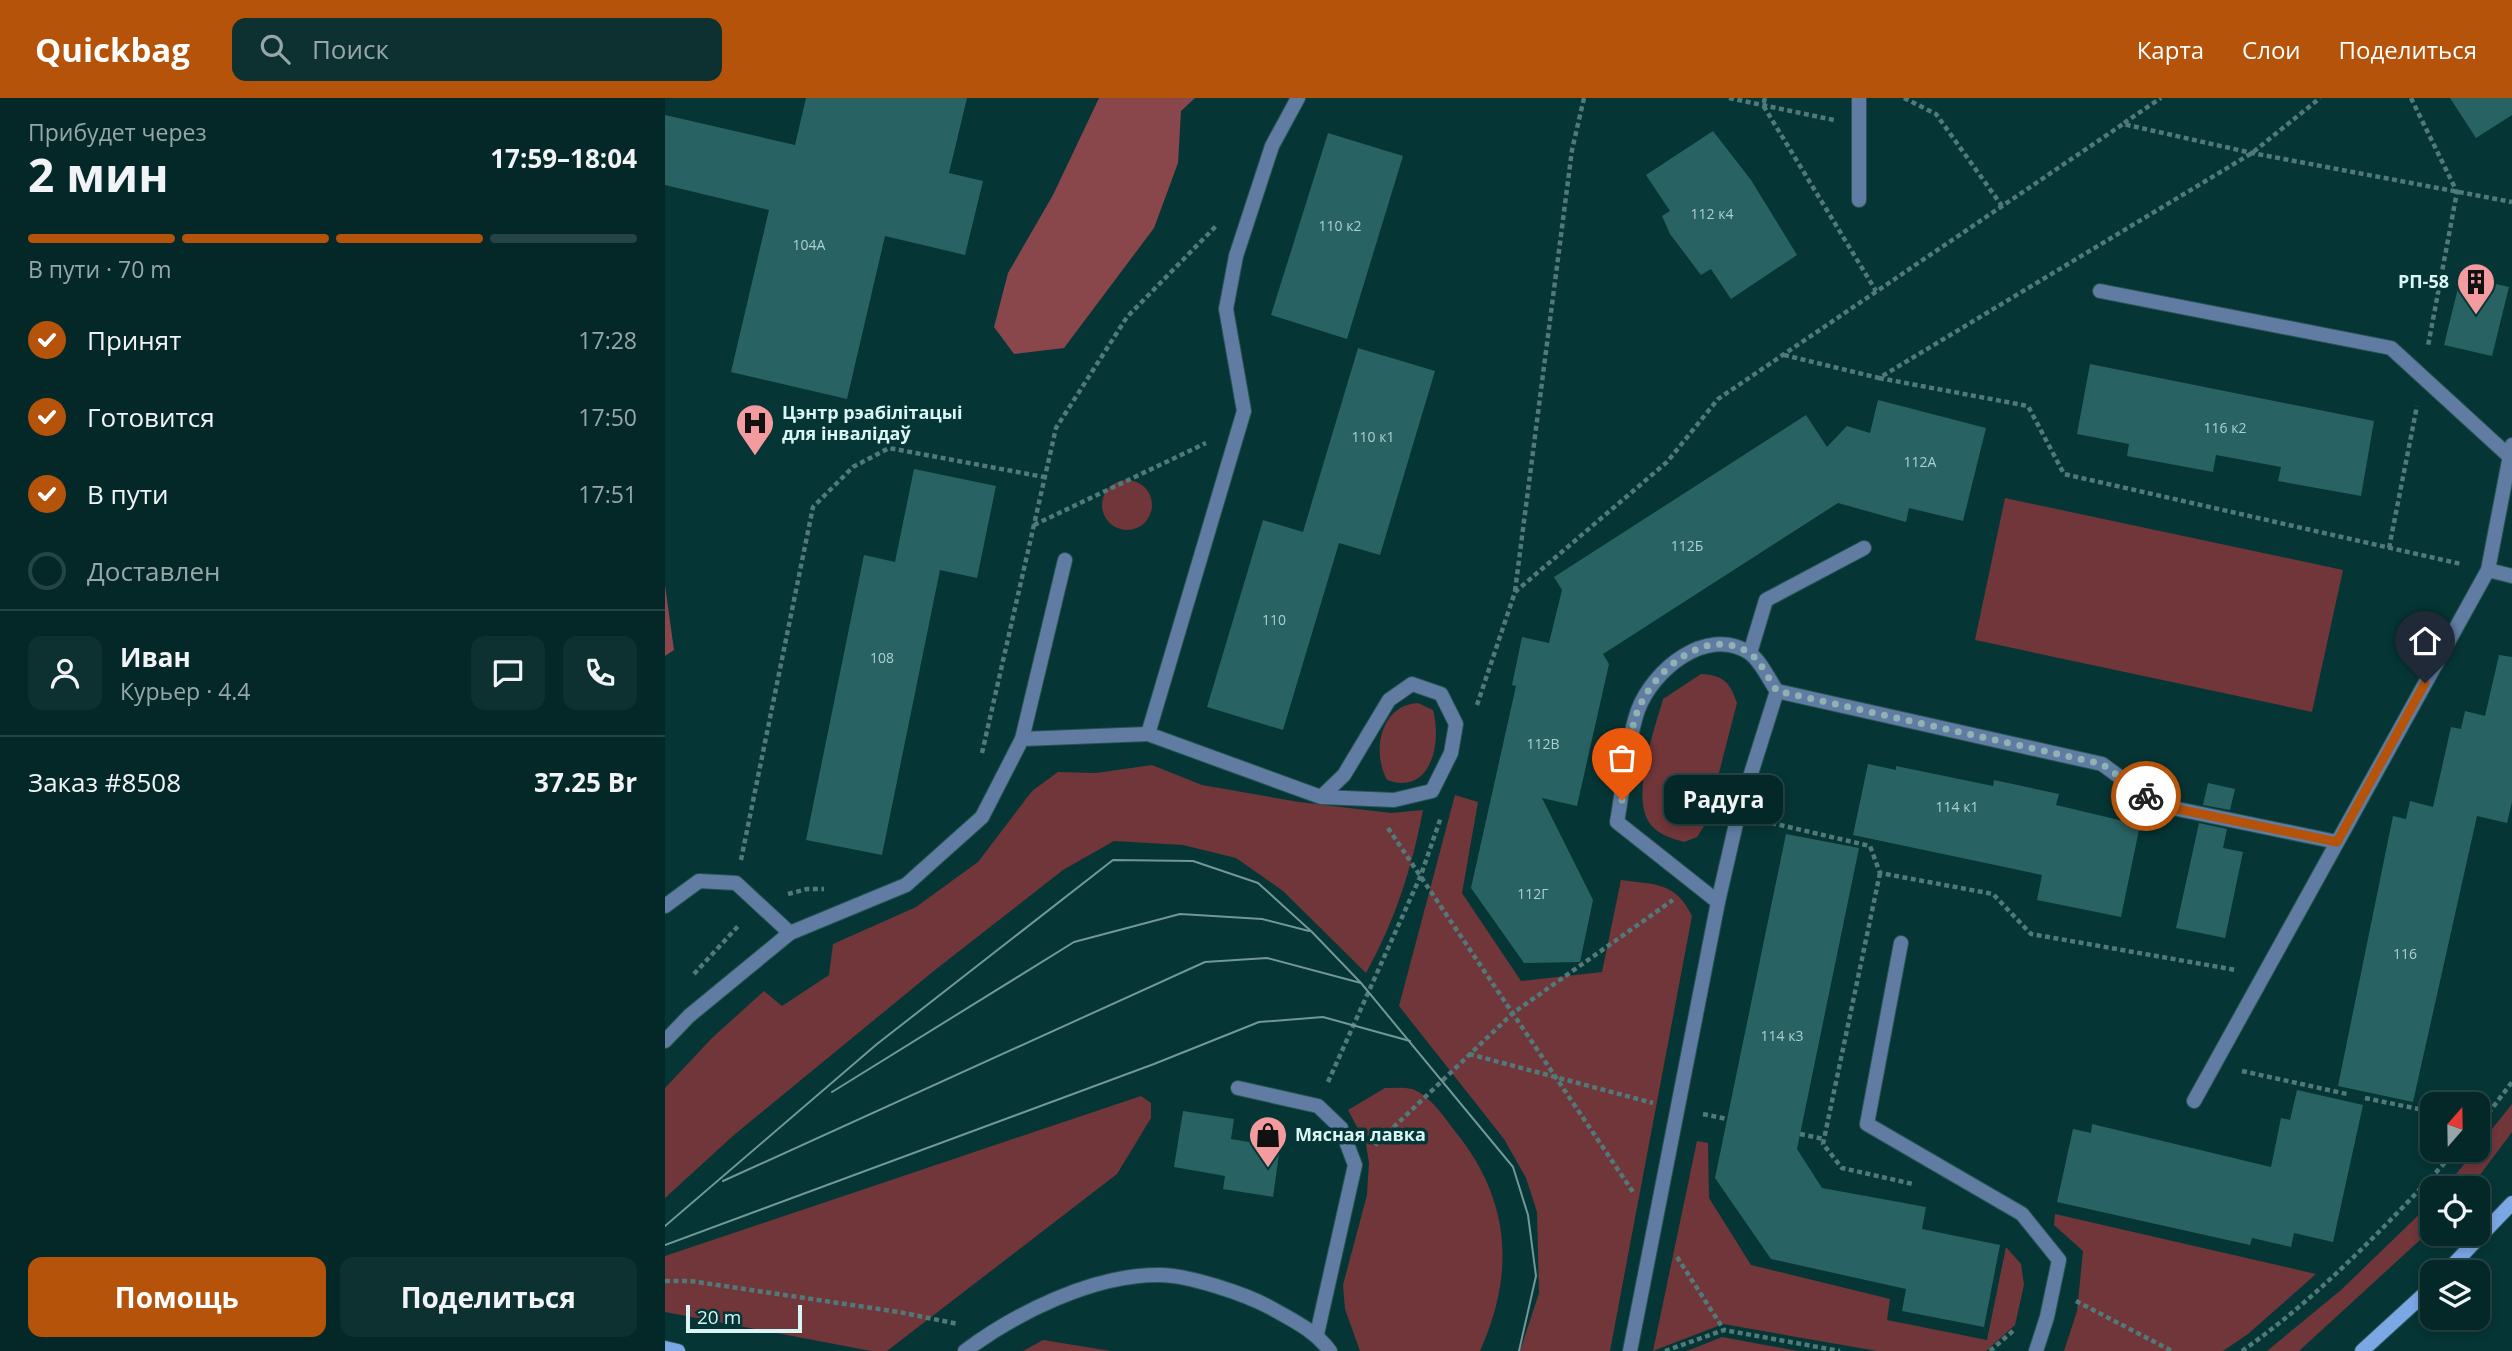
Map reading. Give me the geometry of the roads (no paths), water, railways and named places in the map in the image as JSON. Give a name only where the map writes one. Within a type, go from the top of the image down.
[{"type":"main road","points":[[2458,1260],[2512,1203]]},
{"type":"main road","points":[[2362,1351],[2420,1298]]},
{"type":"main road","points":[[665,1348],[678,1351]]},
{"type":"lane","points":[[1148,734],[1244,411],[1226,309],[1236,256],[1272,146],[1298,98]]},
{"type":"lane","points":[[1859,98],[1859,200]]},
{"type":"lane","points":[[2100,291],[2391,348],[2511,450],[2488,570],[2194,1101]]},
{"type":"lane","points":[[1750,653],[1766,600],[1864,548]]},
{"type":"lane","points":[[665,1041],[689,1016],[790,933],[906,885],[982,817],[1022,738],[1065,560]]},
{"type":"lane","points":[[2488,570],[2512,576]]},
{"type":"lane","points":[[1718,902],[1618,822],[1638,710],[1661,674],[1695,648],[1726,643],[1750,653],[1777,691],[2102,764],[2158,805],[2337,842]]},
{"type":"lane","points":[[1022,738],[1148,734],[1321,797],[1394,800],[1432,791],[1451,753],[1456,724],[1441,694],[1412,684],[1389,700],[1344,775],[1321,797]]},
{"type":"lane","points":[[1630,1351],[1718,902],[1738,815],[1777,691]]},
{"type":"lane","points":[[665,906],[699,881],[736,883],[760,902],[790,933]]},
{"type":"lane","points":[[1901,943],[1867,1124],[2022,1214],[2059,1260],[2036,1351]]},
{"type":"lane","points":[[1238,1088],[1318,1105],[1341,1128],[1355,1165],[1317,1334]]},
{"type":"lane","points":[[965,1351],[993,1331],[1081,1287],[1160,1275],[1246,1294],[1317,1334],[1330,1351]]},
{"type":"tram line","points":[[665,1226],[877,1044],[1113,860],[1193,861],[1258,883],[1312,932],[1361,983],[1513,1167],[1528,1215],[1536,1276],[1519,1351]]},
{"type":"tram line","points":[[832,1092],[1074,942],[1180,914],[1262,919],[1309,931]]},
{"type":"tram line","points":[[723,1181],[1205,962],[1267,958],[1361,983]]},
{"type":"tram line","points":[[665,1245],[1154,1064],[1259,1022],[1323,1017],[1410,1041]]},
{"type":"place","name":"РП-58","points":[[2476,316]]},
{"type":"place","name":"Цэнтр рэабілітацыі для інвалідаў","points":[[755,457]]},
{"type":"place","name":"Радуга","points":[[1622,800]]},
{"type":"place","name":"Мясная лавка","points":[[1268,1169]]}]
